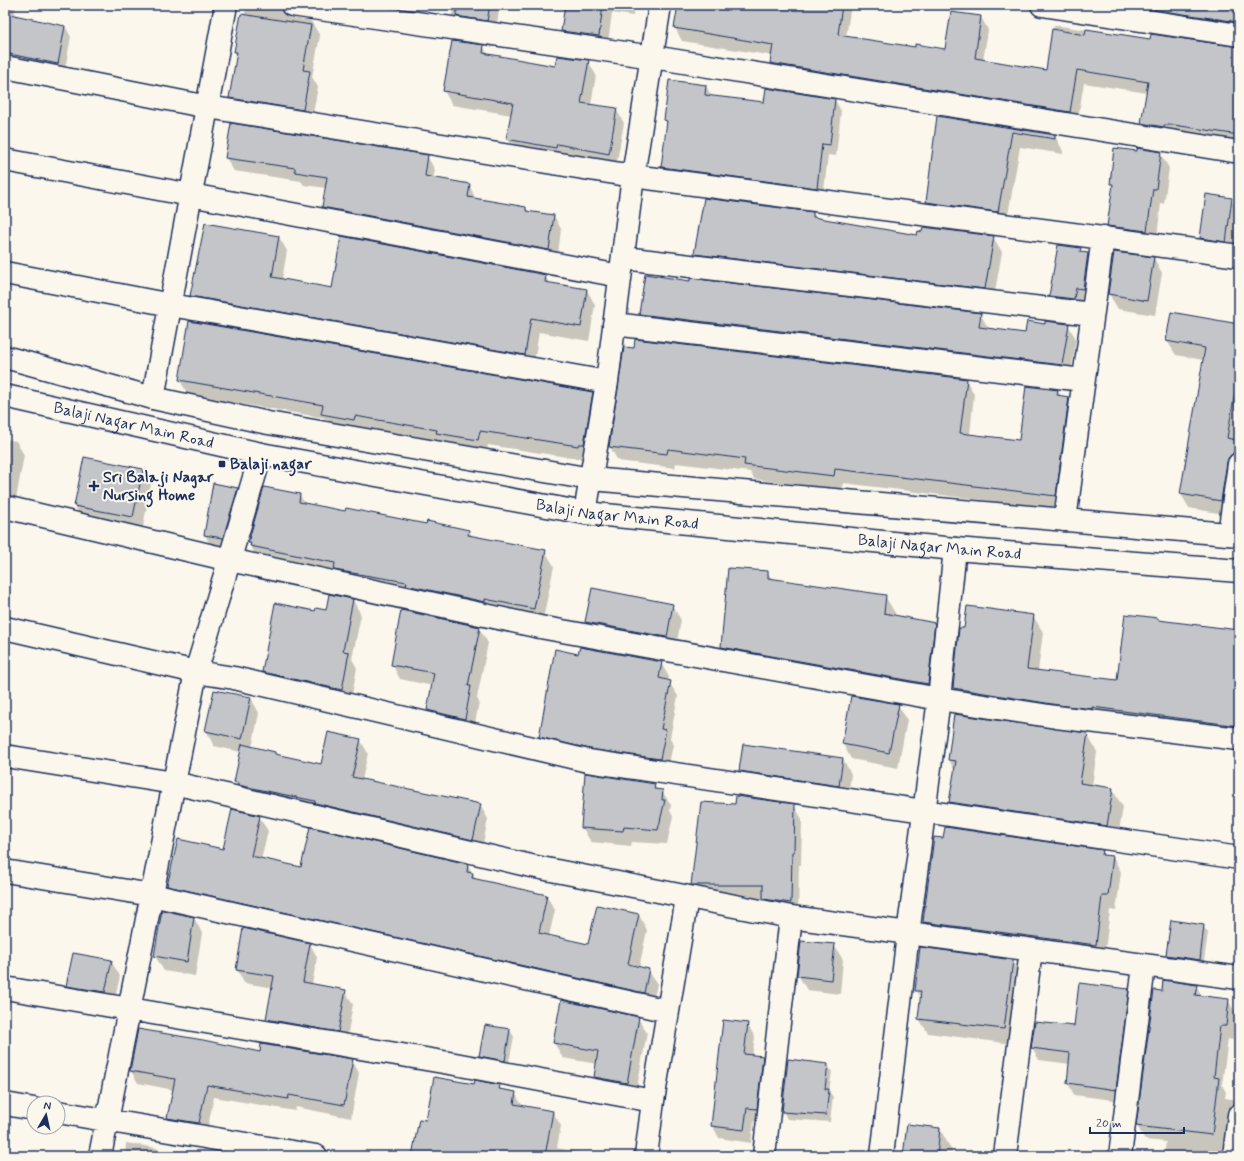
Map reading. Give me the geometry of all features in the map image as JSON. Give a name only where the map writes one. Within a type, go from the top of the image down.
[{"type":"street","points":[[153,398],[226,5]]},
{"type":"street","points":[[292,5],[653,57],[1239,152]]},
{"type":"street","points":[[585,513],[608,382],[633,176],[660,5]]},
{"type":"street","points":[[1042,5],[1239,35]]},
{"type":"street","points":[[5,67],[208,107],[633,176],[1239,256]]},
{"type":"street","points":[[5,160],[190,196],[622,267],[1092,314]]},
{"type":"street","points":[[1065,520],[1103,237]]},
{"type":"street","points":[[5,273],[171,305],[608,382]]},
{"type":"street","points":[[614,324],[1084,380]]},
{"type":"street","points":[[5,358],[153,398],[268,423],[591,479],[1065,520],[1234,534],[1239,464]]},
{"type":"street","name":"Balaji Nagar Main Road","points":[[5,396],[261,454],[585,513],[954,549],[1239,571]]},
{"type":"street","points":[[100,1156],[196,672],[261,454]]},
{"type":"street","points":[[5,507],[230,560],[540,628],[939,699],[1056,717],[1239,739]]},
{"type":"street","points":[[882,1156],[908,934],[939,699],[954,549]]},
{"type":"street","points":[[5,628],[196,672],[234,678],[588,762],[1239,858]]},
{"type":"street","points":[[5,756],[174,783],[531,866],[791,918],[1239,978]]},
{"type":"street","points":[[5,871],[152,895],[668,1011]]},
{"type":"street","points":[[646,1156],[653,1101],[687,898]]},
{"type":"street","points":[[764,1156],[791,918]]},
{"type":"street","points":[[1005,1156],[1031,950]]},
{"type":"street","points":[[1120,1156],[1144,966]]},
{"type":"street","points":[[5,988],[455,1064],[653,1101]]},
{"type":"street","points":[[5,1104],[26,1108]]},
{"type":"street","points":[[66,1113],[316,1156]]},
{"type":"street","points":[[1234,1156],[1239,1115]]},
{"type":"building","points":[[458,5],[490,5],[487,21],[456,16]]},
{"type":"building","points":[[565,5],[603,5],[599,36],[561,31]]},
{"type":"building","points":[[678,5],[842,5],[838,35],[915,47],[915,44],[945,49],[951,12],[981,16],[975,58],[1046,70],[1052,29],[1085,35],[1086,29],[1150,39],[1151,34],[1239,47],[1239,135],[1174,125],[1164,125],[1164,127],[1141,123],[1148,82],[1077,70],[1070,112],[770,63],[773,45],[674,28]]},
{"type":"building","points":[[1155,5],[1239,5],[1239,22],[1155,10]]},
{"type":"building","points":[[5,13],[65,26],[58,64],[5,53]]},
{"type":"building","points":[[241,14],[311,25],[303,70],[310,71],[303,110],[229,98],[237,52],[234,52]]},
{"type":"building","points":[[452,41],[484,45],[483,53],[555,66],[557,56],[589,60],[581,103],[617,108],[609,154],[557,144],[556,148],[506,139],[513,103],[443,91]]},
{"type":"building","points":[[669,80],[706,85],[705,95],[764,102],[766,88],[835,99],[830,145],[822,144],[817,188],[661,167],[667,121],[664,120]]},
{"type":"building","points":[[937,116],[1055,135],[1055,139],[1012,132],[998,212],[926,202]]},
{"type":"building","points":[[231,123],[428,155],[425,176],[470,184],[468,197],[526,207],[526,211],[554,215],[549,250],[322,207],[327,177],[295,172],[295,168],[225,158]]},
{"type":"building","points":[[1114,148],[1137,151],[1137,148],[1161,152],[1156,189],[1153,189],[1147,231],[1107,226],[1113,184],[1110,184]]},
{"type":"building","points":[[1206,194],[1232,198],[1226,242],[1200,238]]},
{"type":"building","points":[[704,198],[813,212],[813,217],[917,235],[918,231],[922,232],[923,227],[994,236],[985,289],[694,254]]},
{"type":"building","points":[[205,223],[279,236],[272,277],[332,288],[341,236],[546,275],[545,282],[587,289],[581,327],[531,318],[525,355],[190,296]]},
{"type":"building","points":[[1058,245],[1081,248],[1080,252],[1088,253],[1083,289],[1076,288],[1074,299],[1049,296]]},
{"type":"building","points":[[1114,252],[1154,257],[1147,301],[1108,294]]},
{"type":"building","points":[[645,274],[690,281],[690,278],[981,313],[979,327],[1025,333],[1027,321],[1045,324],[1045,321],[1069,324],[1062,365],[639,314]]},
{"type":"building","points":[[1171,312],[1239,324],[1239,370],[1227,438],[1236,440],[1234,453],[1229,457],[1227,462],[1221,501],[1180,494],[1205,348],[1166,341]]},
{"type":"building","points":[[189,321],[593,392],[584,444],[579,444],[578,446],[480,431],[478,440],[436,433],[437,430],[355,416],[354,420],[321,414],[323,405],[179,380]]},
{"type":"building","points":[[635,339],[967,379],[960,433],[1019,440],[1026,386],[1058,390],[1057,395],[1069,397],[1056,496],[835,469],[834,476],[744,465],[745,459],[668,449],[667,454],[609,447],[624,347],[634,348]]},
{"type":"building","points":[[84,457],[143,469],[133,517],[74,506]]},
{"type":"building","points":[[213,483],[238,488],[223,538],[204,535]]},
{"type":"building","points":[[264,487],[300,494],[299,502],[345,511],[346,508],[426,524],[427,521],[469,530],[468,535],[546,550],[534,609],[485,599],[485,602],[406,585],[407,582],[334,570],[335,563],[250,546],[251,543],[248,543]]},
{"type":"building","points":[[728,568],[768,571],[768,578],[886,595],[884,613],[935,623],[928,684],[721,647]]},
{"type":"building","points":[[592,588],[673,604],[667,637],[585,622]]},
{"type":"building","points":[[329,594],[353,599],[343,651],[349,652],[342,690],[262,672],[275,603],[315,611],[316,608],[326,610]]},
{"type":"building","points":[[967,606],[1034,615],[1027,669],[1117,680],[1125,614],[1158,618],[1158,620],[1239,630],[1239,726],[1092,707],[1092,709],[1058,705],[953,688],[959,628],[964,628]]},
{"type":"building","points":[[401,610],[480,627],[468,686],[471,686],[465,719],[427,710],[434,673],[391,665]]},
{"type":"building","points":[[580,647],[662,662],[659,678],[671,681],[661,729],[666,730],[660,759],[590,749],[539,737],[555,649],[578,654]]},
{"type":"building","points":[[214,690],[251,697],[242,739],[205,731]]},
{"type":"building","points":[[851,696],[899,704],[889,753],[842,744]]},
{"type":"building","points":[[954,714],[1088,733],[1080,783],[1113,788],[1107,826],[949,802],[956,761],[948,760]]},
{"type":"building","points":[[328,732],[361,739],[352,777],[481,804],[473,840],[315,803],[315,801],[238,785],[238,783],[234,782],[242,744],[275,752],[275,754],[321,764]]},
{"type":"building","points":[[743,744],[843,758],[839,786],[739,771]]},
{"type":"building","points":[[585,773],[655,784],[654,789],[663,790],[662,800],[665,800],[658,830],[624,827],[623,831],[581,828]]},
{"type":"building","points":[[736,796],[795,804],[791,903],[763,899],[763,885],[691,885],[701,802],[735,804]]},
{"type":"building","points":[[232,809],[260,816],[251,856],[301,867],[310,827],[468,864],[467,872],[473,873],[472,878],[547,895],[539,933],[588,944],[597,905],[639,914],[628,964],[649,969],[644,993],[167,886],[178,839],[223,849]]},
{"type":"building","points":[[945,827],[1103,850],[1102,855],[1113,856],[1108,896],[1102,896],[1096,945],[923,922],[934,837],[943,838]]},
{"type":"building","points":[[162,910],[194,917],[187,962],[154,956]]},
{"type":"building","points":[[1171,920],[1204,925],[1200,960],[1166,955]]},
{"type":"building","points":[[243,928],[310,943],[303,982],[346,990],[338,1032],[266,1019],[274,976],[236,970]]},
{"type":"building","points":[[801,941],[835,944],[831,980],[797,976]]},
{"type":"building","points":[[920,947],[1013,960],[1004,1029],[918,1019],[921,991],[915,991]]},
{"type":"building","points":[[73,953],[112,960],[105,992],[66,986]]},
{"type":"building","points":[[1163,980],[1197,985],[1195,995],[1229,999],[1226,1026],[1220,1026],[1214,1077],[1219,1078],[1212,1135],[1136,1126],[1154,990],[1162,991]]},
{"type":"building","points":[[1079,983],[1129,989],[1116,1090],[1067,1083],[1070,1053],[1031,1048],[1035,1022],[1074,1026]]},
{"type":"building","points":[[561,1000],[639,1017],[627,1083],[594,1077],[598,1051],[553,1043]]},
{"type":"building","points":[[723,1020],[748,1023],[744,1054],[763,1056],[757,1109],[747,1108],[744,1130],[711,1126]]},
{"type":"building","points":[[485,1025],[510,1029],[505,1061],[479,1056]]},
{"type":"building","points":[[138,1029],[203,1040],[260,1052],[261,1044],[353,1059],[344,1105],[289,1095],[288,1099],[207,1085],[199,1123],[167,1118],[175,1079],[130,1071]]},
{"type":"building","points":[[788,1059],[828,1064],[825,1089],[829,1089],[826,1115],[782,1112]]},
{"type":"building","points":[[434,1077],[474,1084],[475,1080],[500,1085],[499,1089],[516,1092],[514,1104],[553,1111],[545,1156],[412,1156],[419,1119],[426,1120]]},
{"type":"building","points":[[907,1124],[940,1128],[937,1156],[903,1156]]},
{"type":"place","name":"Balaji nagar","points":[[222,464]]},
{"type":"place","name":"Sri Balaji Nagar Nursing Home","points":[[94,486]]}]
